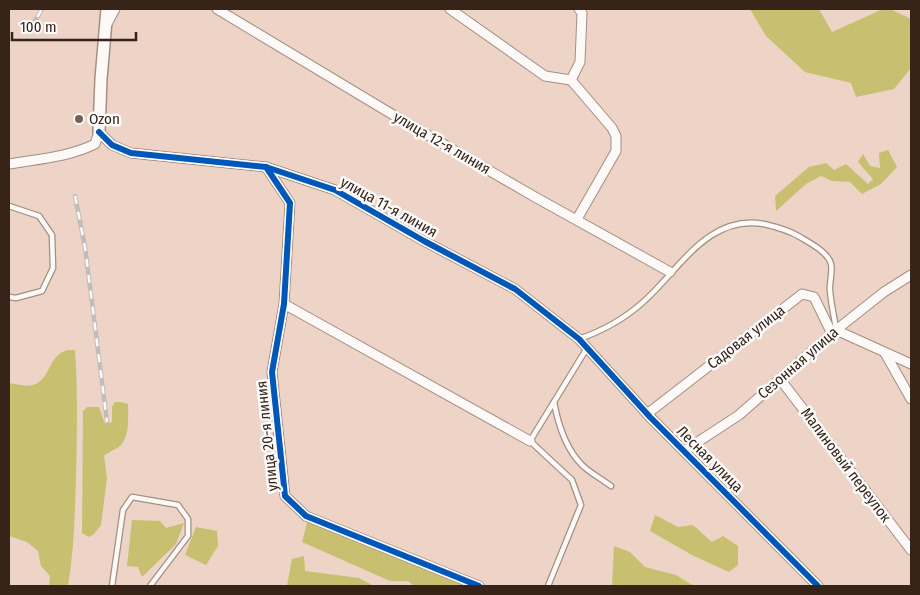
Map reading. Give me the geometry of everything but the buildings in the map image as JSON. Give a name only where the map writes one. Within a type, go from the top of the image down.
[{"type":"street","points":[[9,164],[61,155],[85,149],[95,144],[99,132],[104,29],[107,9]]},
{"type":"street","points":[[104,29],[115,9]]},
{"type":"street","name":"улица 12-я линия","points":[[217,9],[400,119],[670,272]]},
{"type":"street","points":[[450,9],[545,76],[571,80],[612,128],[616,136],[616,151],[577,219]]},
{"type":"street","points":[[571,80],[580,62],[582,14],[579,9]]},
{"type":"street","name":"улица 11-я линия","points":[[99,132],[112,145],[131,153],[266,167],[335,190],[424,241],[515,289],[587,348]]},
{"type":"street","name":"улица 20-я линия","points":[[266,167],[290,203],[284,304],[272,372],[285,496],[306,516],[479,586]]},
{"type":"street","name":"Сезонная улица","points":[[684,451],[739,414],[834,332],[884,292],[911,275]]},
{"type":"street","name":"Садовая улица","points":[[647,414],[802,294],[814,296],[834,332]]},
{"type":"street","points":[[284,304],[530,441]]},
{"type":"street","points":[[834,332],[910,362]]},
{"type":"street","name":"Лесная улица","points":[[587,348],[647,414],[818,586]]},
{"type":"street","points":[[885,353],[911,399]]},
{"type":"street","name":"Малиновый переулок","points":[[780,379],[911,550]]},
{"type":"lane","points":[[9,206],[39,216],[52,235],[53,268],[42,291],[16,298],[9,297]]},
{"type":"lane","points":[[579,340],[594,334],[628,314],[643,302],[670,272],[705,240],[733,224],[752,222],[793,232],[824,253],[831,264],[830,289],[834,332]]},
{"type":"lane","points":[[548,586],[581,505],[572,480],[530,441],[587,348]]},
{"type":"lane","points":[[554,402],[557,421],[571,450],[583,466],[611,486]]},
{"type":"lane","points":[[112,586],[123,510],[132,497],[178,505],[188,519],[188,536],[150,586]]},
{"type":"shaded area","points":[[750,9],[819,9],[832,32],[883,9],[890,9],[911,19],[911,68],[894,89],[856,97],[851,83],[805,72],[766,36]]},
{"type":"shaded area","points":[[888,150],[897,167],[881,184],[862,194],[850,182],[832,181],[821,176],[806,184],[776,211],[775,196],[809,167],[826,163],[834,170],[846,164],[868,184],[873,179],[858,162],[863,154],[870,166],[880,168],[879,153]]},
{"type":"shaded area","points":[[75,350],[77,382],[73,545],[68,586],[49,586],[50,576],[41,566],[38,551],[27,542],[9,536],[9,383],[27,386],[39,382],[57,356],[61,352]]},
{"type":"shaded area","points":[[115,402],[128,404],[127,431],[121,445],[104,456],[107,478],[101,525],[89,537],[82,533],[83,411],[87,407],[99,407],[105,424],[112,422],[112,407]]},
{"type":"shaded area","points":[[309,515],[488,586],[414,586],[408,581],[390,581],[302,542]]},
{"type":"shaded area","points":[[655,515],[678,527],[693,525],[712,542],[723,536],[738,546],[738,565],[729,572],[692,555],[650,531]]},
{"type":"shaded area","points":[[132,520],[160,521],[166,528],[184,523],[176,544],[142,577],[138,567],[127,566]]},
{"type":"shaded area","points":[[196,527],[217,531],[218,546],[206,565],[185,555]]},
{"type":"shaded area","points":[[614,546],[630,552],[645,567],[676,575],[694,586],[612,586]]},
{"type":"shaded area","points":[[304,556],[305,571],[359,578],[374,586],[287,586],[292,559]]},
{"type":"railway","points":[[29,31],[42,9]]},
{"type":"railway","points":[[75,196],[85,247],[107,422]]},
{"type":"cycle path","points":[[99,132],[112,145],[131,153],[266,167],[335,190],[424,241],[515,289],[579,339],[650,417],[818,586]]},
{"type":"cycle path","points":[[266,167],[290,203],[284,304],[272,372],[285,496],[306,516],[479,586]]},
{"type":"place","name":"Ozon","points":[[79,119]]}]
